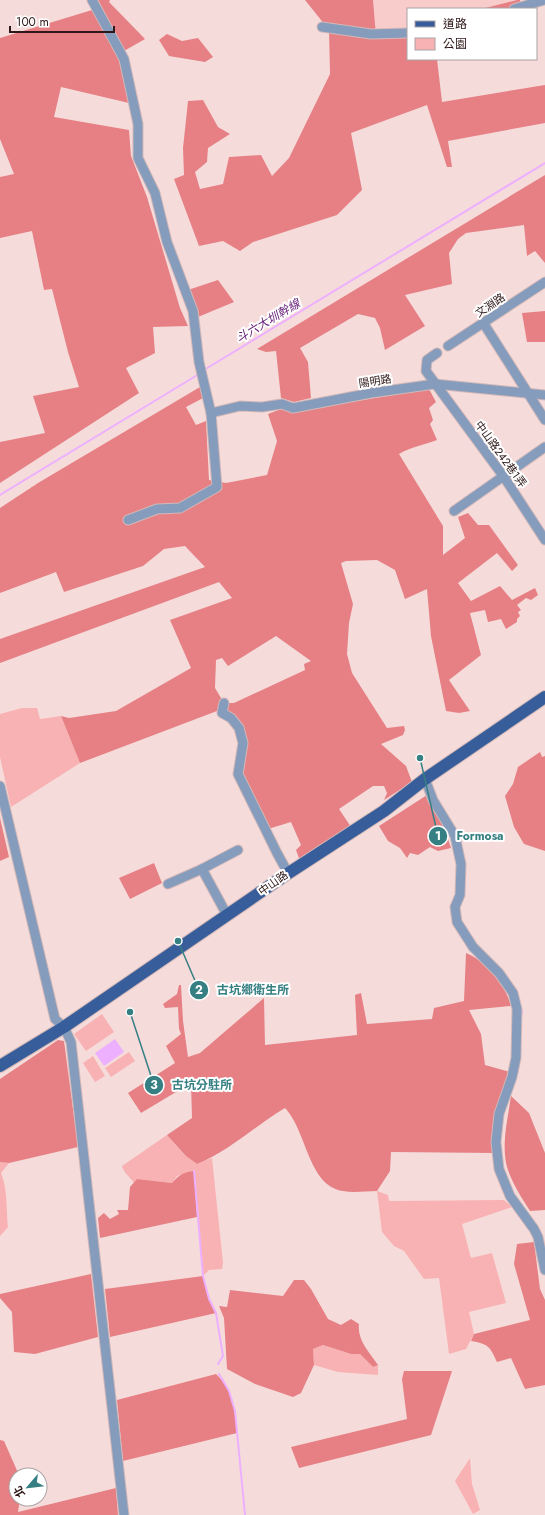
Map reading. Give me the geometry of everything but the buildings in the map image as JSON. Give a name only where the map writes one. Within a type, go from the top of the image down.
[{"type":"main road","name":"中山路","points":[[0,1066],[64,1027],[288,873],[384,811],[425,780],[545,697]]},
{"type":"street","points":[[92,0],[124,59],[138,124],[138,158],[155,193],[167,242],[193,311],[199,362],[211,413],[217,487],[180,508],[157,509],[128,520]]},
{"type":"street","points":[[517,8],[544,0]]},
{"type":"street","points":[[322,26],[371,34],[407,33]]},
{"type":"street","name":"文淵路","points":[[448,346],[484,324],[545,282]]},
{"type":"street","points":[[484,324],[545,420]]},
{"type":"street","name":"中山路242巷1弄","points":[[437,353],[427,360],[425,366],[426,371],[504,477],[545,540]]},
{"type":"street","name":"陽明路","points":[[211,413],[240,406],[262,407],[282,404],[293,408],[371,393],[435,384],[545,395]]},
{"type":"street","points":[[454,511],[545,448]]},
{"type":"street","points":[[224,703],[222,713],[231,718],[240,728],[243,743],[238,774],[288,873]]},
{"type":"street","points":[[425,780],[433,800],[455,836],[461,864],[460,895],[454,907],[457,922],[473,947],[499,973],[513,993],[517,1009],[516,1058],[512,1077],[499,1114],[496,1142],[499,1169],[510,1196],[534,1229],[538,1237],[545,1270]]},
{"type":"street","points":[[0,786],[55,1019],[64,1027],[71,1042],[80,1111],[124,1515]]},
{"type":"street","points":[[168,884],[238,850]]},
{"type":"street","points":[[202,868],[227,915]]},
{"type":"shaded area","points":[[98,0],[110,0],[109,2],[145,39],[124,51]]},
{"type":"shaded area","points":[[305,0],[373,0],[376,36],[407,38],[407,60],[437,60],[442,102],[545,85],[545,123],[448,141],[452,167],[447,167],[427,105],[351,133],[362,190],[337,215],[253,242],[240,251],[223,241],[199,246],[174,179],[184,175],[183,148],[188,101],[203,100],[218,127],[230,134],[208,148],[207,162],[195,172],[200,189],[223,184],[229,157],[261,155],[272,176],[289,158],[330,74],[329,30]]},
{"type":"shaded area","points":[[373,0],[517,0],[485,8],[407,8],[407,38],[375,36]]},
{"type":"shaded area","points":[[520,0],[523,8],[485,8]]},
{"type":"shaded area","points":[[92,10],[121,62],[129,103],[61,87],[54,117],[129,130],[131,156],[147,197],[180,308],[188,326],[153,327],[155,353],[126,368],[139,393],[0,483],[0,442],[45,433],[33,396],[79,387],[68,352],[52,289],[44,290],[32,231],[0,238],[0,177],[14,174],[0,139],[0,38]]},
{"type":"shaded area","points":[[167,34],[182,41],[198,38],[213,57],[205,62],[169,56],[159,40]]},
{"type":"shaded area","points":[[545,175],[545,263],[535,251],[527,256],[524,225],[466,233],[458,239],[449,253],[452,284],[405,295],[425,326],[385,350],[380,328],[375,318],[358,314],[300,348],[308,362],[311,398],[294,402],[281,398],[276,351],[266,352],[257,349]]},
{"type":"shaded area","points":[[218,280],[234,302],[198,317],[188,290]]},
{"type":"shaded area","points":[[545,311],[545,342],[527,342],[522,313]]},
{"type":"shaded area","points":[[200,387],[203,398],[186,407],[196,425],[206,421],[209,480],[226,483],[267,475],[277,441],[268,414],[281,409],[296,411],[429,389],[436,402],[429,408],[433,420],[430,424],[437,440],[399,454],[443,526],[443,555],[465,538],[458,517],[468,513],[478,525],[489,525],[518,565],[512,571],[497,553],[458,583],[471,601],[500,586],[512,600],[535,588],[538,595],[531,600],[526,598],[517,605],[521,610],[518,612],[520,616],[517,619],[517,622],[506,629],[501,619],[488,622],[485,610],[470,613],[481,655],[449,680],[470,711],[459,713],[446,711],[431,636],[427,589],[405,599],[395,570],[377,560],[346,561],[341,563],[353,604],[349,623],[347,654],[352,673],[387,728],[404,726],[405,730],[403,735],[381,744],[406,766],[412,782],[384,800],[387,793],[384,786],[373,786],[339,809],[351,827],[300,861],[296,850],[301,845],[291,822],[268,829],[242,773],[246,742],[243,725],[233,714],[217,711],[80,763],[61,716],[69,718],[116,711],[191,668],[170,620],[232,598],[219,582],[0,663],[0,639],[205,567],[185,546],[164,549],[143,566],[64,592],[56,572],[0,593],[0,508],[38,483]],"holes":[[[276,636],[311,661],[304,664],[305,670],[234,703],[224,703],[215,688],[216,660],[222,658],[228,666]]]},
{"type":"shaded area","points":[[540,752],[542,757],[545,756],[545,851],[524,844],[514,827],[505,796],[513,784],[518,767]]},
{"type":"shaded area","points":[[427,795],[443,824],[451,848],[438,851],[430,847],[418,855],[410,853],[407,858],[400,848],[388,841],[379,826]]},
{"type":"shaded area","points":[[0,818],[9,857],[0,861]]},
{"type":"shaded area","points":[[154,863],[162,883],[130,899],[119,878]]},
{"type":"shaded area","points":[[466,953],[481,962],[500,982],[505,990],[511,1006],[469,1010],[481,1034],[485,1065],[510,1072],[495,1153],[391,1152],[390,1171],[377,1191],[343,1191],[331,1187],[322,1179],[315,1169],[298,1130],[285,1108],[220,1153],[197,1164],[186,1156],[167,1135],[192,1118],[191,1083],[141,1113],[128,1093],[175,1063],[166,1046],[181,1034],[179,1029],[178,1007],[165,1008],[163,1004],[177,994],[179,985],[181,985],[183,1021],[188,1057],[200,1053],[264,998],[265,1045],[357,1035],[355,995],[361,993],[367,1024],[432,1019],[434,1008],[464,1001]]},
{"type":"shaded area","points":[[115,1039],[124,1052],[104,1066],[95,1053]]},
{"type":"shaded area","points":[[58,1040],[64,1041],[78,1147],[9,1163],[0,1162],[0,1079]]},
{"type":"shaded area","points":[[511,1096],[529,1113],[545,1153],[545,1210],[530,1211],[514,1184],[507,1167],[505,1158],[505,1140]]},
{"type":"shaded area","points":[[194,1171],[197,1217],[100,1238],[98,1218],[104,1213],[110,1219],[119,1214],[117,1210],[128,1210],[130,1187],[137,1179],[172,1183],[182,1174]]},
{"type":"shaded area","points":[[534,1242],[540,1289],[545,1300],[545,1385],[525,1389],[511,1358],[497,1362],[488,1347],[481,1343],[471,1341],[474,1334],[530,1320],[514,1264],[517,1244]]},
{"type":"shaded area","points":[[91,1274],[98,1337],[35,1354],[14,1352],[12,1312],[0,1298],[0,1294]]},
{"type":"shaded area","points":[[203,1276],[209,1299],[216,1313],[110,1337],[105,1289]]},
{"type":"shaded area","points":[[294,1280],[304,1280],[311,1289],[328,1319],[341,1325],[351,1319],[359,1324],[362,1341],[378,1365],[373,1367],[360,1354],[351,1354],[323,1345],[313,1349],[314,1365],[301,1393],[293,1397],[255,1384],[227,1369],[224,1318],[219,1306],[227,1307],[230,1290],[283,1296]]},
{"type":"shaded area","points":[[404,1371],[452,1371],[431,1435],[299,1468],[291,1447],[407,1419],[402,1379]]},
{"type":"shaded area","points":[[216,1374],[222,1380],[230,1394],[234,1409],[237,1433],[123,1461],[117,1400]]},
{"type":"shaded area","points":[[0,1440],[4,1441],[15,1467],[8,1467],[8,1507],[19,1507],[18,1512],[38,1507],[48,1507],[48,1505],[116,1488],[118,1515],[0,1515]]},
{"type":"green space","points":[[22,708],[37,708],[40,719],[61,716],[80,763],[11,807],[0,757],[0,714]]},
{"type":"green space","points":[[102,1014],[114,1032],[86,1051],[74,1034]]},
{"type":"green space","points":[[129,1052],[135,1061],[111,1077],[105,1068]]},
{"type":"green space","points":[[93,1056],[105,1076],[95,1082],[83,1063]]},
{"type":"green space","points":[[167,1135],[186,1156],[197,1164],[212,1158],[223,1263],[222,1269],[209,1270],[203,1276],[194,1171],[177,1176],[172,1183],[137,1179],[134,1183],[122,1166]]},
{"type":"green space","points":[[0,1162],[9,1163],[1,1173],[6,1193],[8,1227],[0,1236]]},
{"type":"green space","points":[[377,1191],[388,1195],[389,1201],[504,1200],[512,1207],[462,1224],[471,1258],[492,1253],[506,1303],[469,1312],[474,1334],[466,1349],[449,1354],[439,1278],[424,1279],[404,1251],[394,1246],[382,1232]]},
{"type":"green space","points":[[323,1345],[351,1354],[360,1354],[373,1367],[378,1365],[378,1375],[338,1372],[314,1365],[313,1349]]},
{"type":"green space","points":[[470,1458],[472,1484],[480,1510],[473,1514],[455,1481]]},
{"type":"waterway","name":"斗六大圳幹線","points":[[204,370],[545,163]]},
{"type":"waterway","name":"斗六大圳幹線","points":[[0,495],[199,374]]},
{"type":"waterway","points":[[520,1008],[522,1012],[521,1017]]},
{"type":"waterway","points":[[194,1171],[203,1276],[209,1299],[216,1313],[223,1356],[218,1364]]},
{"type":"waterway","points":[[219,1374],[229,1391],[235,1411],[245,1515]]},
{"type":"place","name":"Formosa","points":[[420,758]]},
{"type":"place","name":"古坑鄉衛生所","points":[[178,941]]},
{"type":"place","name":"古坑分駐所","points":[[130,1012]]}]
